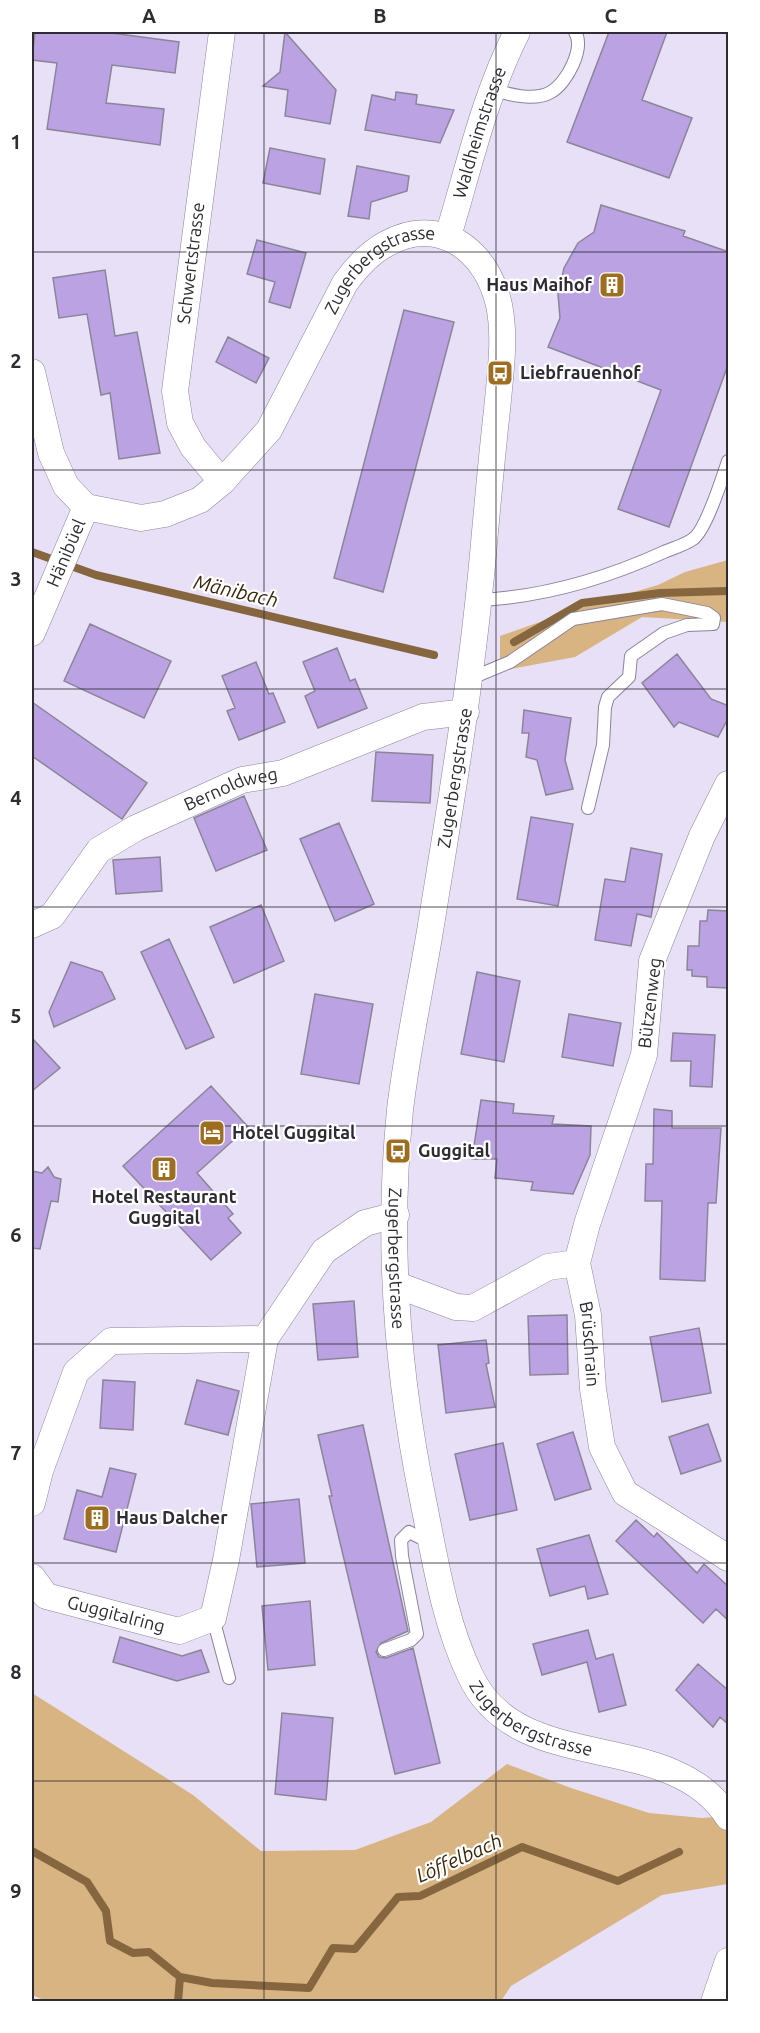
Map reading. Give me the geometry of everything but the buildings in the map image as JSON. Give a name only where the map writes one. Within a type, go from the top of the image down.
[{"type":"street","name":"Schwertstrasse","points":[[222,32],[174,391],[180,423],[193,447],[222,482]]},
{"type":"street","name":"Waldheimstrasse","points":[[448,236],[490,89],[517,32]]},
{"type":"street","name":"Zugerbergstrasse","points":[[86,507],[141,518],[165,514],[200,500],[222,482],[269,430],[345,283],[358,266],[382,246],[401,237],[424,233],[448,236],[467,247],[478,259],[495,291],[500,308],[500,373],[477,626],[466,712],[408,1052],[400,1114],[396,1215],[397,1285],[405,1392],[432,1544],[456,1641],[474,1683],[486,1700],[512,1723],[542,1737],[670,1771],[700,1787],[729,1817]]},
{"type":"street","points":[[32,372],[51,453],[66,486],[86,507]]},
{"type":"street","name":"Hänibüel","points":[[32,633],[86,507]]},
{"type":"street","name":"Bernoldweg","points":[[32,925],[52,916],[99,850],[136,828],[242,780],[282,773],[423,717],[466,712]]},
{"type":"street","name":"Bützenweg","points":[[577,1263],[587,1224],[644,1055],[652,961],[702,836],[729,784]]},
{"type":"street","points":[[213,1618],[226,1560],[265,1339],[324,1251],[365,1223],[396,1215]]},
{"type":"street","points":[[397,1285],[456,1307],[473,1308],[548,1268],[577,1263]]},
{"type":"street","name":"Brüschrain","points":[[577,1263],[588,1315],[593,1389],[602,1447],[624,1493],[729,1558]]},
{"type":"street","points":[[32,1503],[40,1471],[76,1372],[111,1341],[265,1339]]},
{"type":"street","name":"Guggitalring","points":[[32,1577],[46,1596],[179,1631],[213,1618]]},
{"type":"street","points":[[714,2001],[729,1961]]},
{"type":"lane","points":[[490,89],[530,97],[551,92],[578,54],[580,39],[575,32]]},
{"type":"lane","points":[[479,600],[507,599],[593,579],[645,561],[695,538],[718,492],[729,460]]},
{"type":"lane","points":[[470,675],[510,662],[573,619],[662,604],[706,613],[714,618],[713,624],[687,626],[664,633],[631,656],[629,677],[608,697],[605,706],[603,745],[588,808]]},
{"type":"lane","points":[[384,1650],[411,1640],[417,1634],[401,1540],[409,1532],[432,1544]]},
{"type":"lane","points":[[213,1618],[229,1678]]},
{"type":"shaded area","points":[[728,560],[728,622],[642,617],[575,657],[500,671],[500,636],[579,608],[658,585],[685,572]]},
{"type":"shaded area","points":[[32,1693],[193,1795],[261,1851],[355,1850],[431,1822],[507,1764],[571,1788],[649,1813],[702,1818],[728,1816],[728,1884],[662,1895],[511,1986],[501,2001],[46,2001],[32,1995]]},
{"type":"waterway","name":"Mänibach","points":[[32,552],[96,575],[434,655]]},
{"type":"waterway","name":"Mänibach","points":[[514,642],[582,603],[660,593],[728,591]]},
{"type":"waterway","name":"Löffelbach","points":[[32,1851],[87,1882],[106,1911],[110,1941],[133,1953],[149,1952],[180,1977],[212,1983],[309,1988],[333,1948],[355,1949],[398,1897],[420,1896],[522,1847],[618,1881],[679,1852]]},
{"type":"waterway","points":[[178,2002],[180,1977]]},
{"type":"place","name":"Haus Maihof","points":[[612,285]]},
{"type":"place","name":"Liebfrauenhof","points":[[500,373]]},
{"type":"place","name":"Hotel Guggital","points":[[212,1133]]},
{"type":"place","name":"Guggital","points":[[398,1151]]},
{"type":"place","name":"Hotel Restaurant Guggital","points":[[164,1169]]},
{"type":"place","name":"Haus Dalcher","points":[[97,1518]]}]
